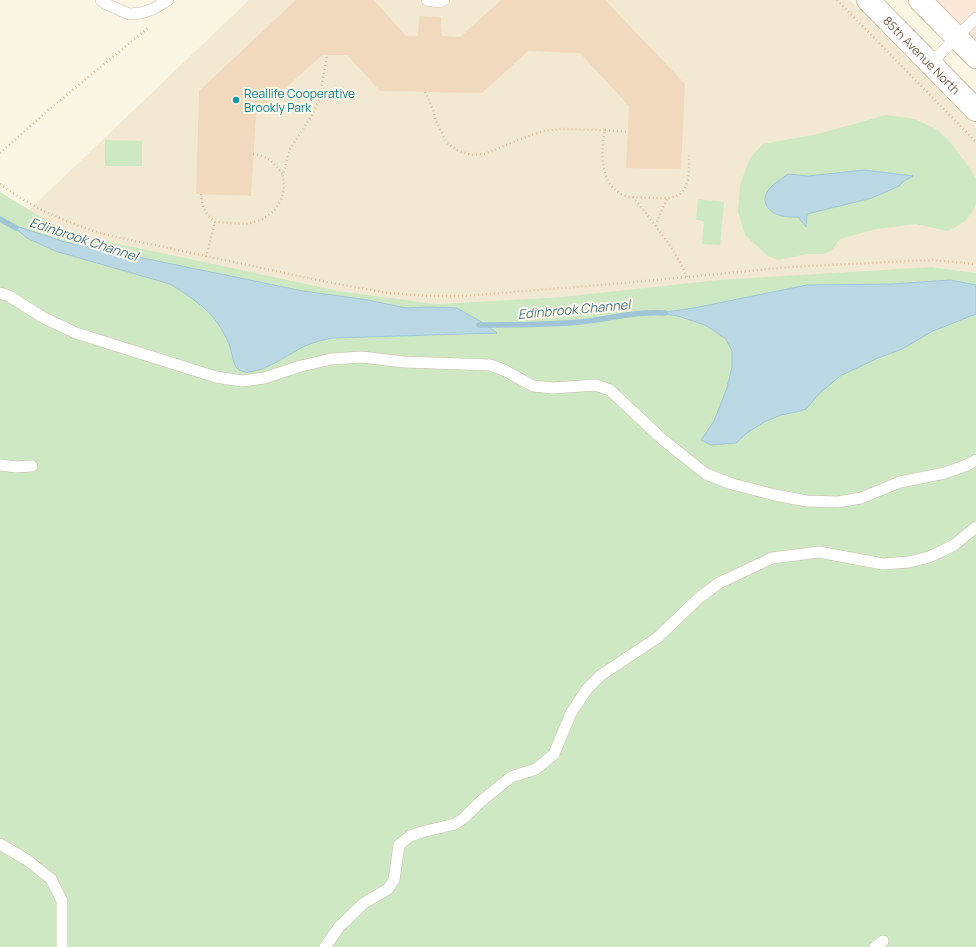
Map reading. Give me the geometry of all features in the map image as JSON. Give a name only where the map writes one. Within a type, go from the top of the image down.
[{"type":"main road","name":"85th Avenue North","points":[[868,0],[976,110]]},
{"type":"main road","points":[[920,0],[976,57]]},
{"type":"lane","points":[[101,0],[106,4],[129,14],[141,13],[153,9],[168,0]]},
{"type":"lane","points":[[427,0],[440,2],[444,0]]},
{"type":"lane","points":[[930,64],[976,18]]},
{"type":"lane","points":[[0,292],[44,318],[76,333],[216,377],[242,381],[264,378],[301,366],[331,360],[362,357],[404,362],[490,365],[504,370],[533,386],[553,388],[596,385],[610,390],[662,439],[706,474],[732,484],[775,495],[807,501],[838,502],[861,498],[900,482],[945,473],[976,460]]},
{"type":"lane","points":[[0,465],[16,467],[32,466]]},
{"type":"lane","points":[[325,947],[339,927],[364,903],[388,889],[394,880],[399,845],[410,836],[455,824],[511,777],[536,769],[554,754],[570,713],[587,689],[601,675],[657,638],[700,597],[719,582],[772,558],[819,552],[884,564],[909,562],[929,557],[954,545],[976,527]]},
{"type":"lane","points":[[0,844],[27,860],[51,879],[62,901],[62,947]]},
{"type":"path","points":[[837,0],[976,142]]},
{"type":"path","points":[[0,153],[52,107],[150,26]]},
{"type":"path","points":[[201,194],[202,206],[206,214],[215,222],[248,224],[263,219],[274,211],[281,200],[284,190],[283,175],[290,149],[319,100],[327,55]]},
{"type":"path","points":[[425,92],[434,112],[435,119],[447,143],[457,150],[471,155],[485,154],[543,131],[605,130],[627,132]]},
{"type":"path","points":[[605,130],[602,156],[608,180],[622,195],[633,197],[668,198],[678,196],[683,191],[688,178],[689,155]]},
{"type":"path","points":[[253,154],[268,157],[283,175]]},
{"type":"path","points":[[0,184],[42,211],[81,227],[133,242],[388,293],[428,296],[463,296],[790,267],[933,260],[976,264]]},
{"type":"path","points":[[633,197],[666,238],[680,261],[686,277]]},
{"type":"path","points":[[656,226],[661,210],[668,198]]},
{"type":"path","points":[[206,257],[215,222]]},
{"type":"shaded area","points":[[249,0],[850,0],[976,128],[976,273],[932,267],[562,297],[436,304],[340,291],[101,240],[54,225],[29,210]]},
{"type":"shaded area","points":[[934,0],[976,0],[976,43]]},
{"type":"green space","points":[[886,115],[915,119],[938,130],[950,142],[976,178],[976,203],[973,211],[965,221],[947,231],[916,224],[876,229],[840,239],[831,251],[823,254],[807,254],[778,260],[768,256],[745,235],[738,212],[740,185],[750,158],[763,144],[818,134]],"holes":[[[864,170],[912,176],[899,186],[891,189],[855,201],[807,214],[805,226],[798,217],[778,216],[772,212],[765,203],[788,174],[808,176]]]},
{"type":"green space","points":[[105,140],[142,141],[142,166],[105,166]]},
{"type":"green space","points":[[0,192],[54,225],[101,240],[340,291],[436,304],[562,297],[718,280],[932,267],[976,273],[976,947],[0,947]]},
{"type":"green space","points":[[698,199],[724,202],[720,245],[702,244],[704,221],[696,220]]},
{"type":"water","points":[[864,170],[913,176],[899,186],[872,198],[807,214],[806,227],[798,217],[776,214],[768,208],[766,204],[765,200],[768,191],[774,184],[788,174],[808,176]]},
{"type":"water","points":[[10,224],[65,242],[303,291],[368,300],[406,308],[457,308],[485,324],[497,333],[332,338],[305,346],[265,368],[245,372],[236,367],[231,349],[224,333],[212,316],[197,302],[170,284],[55,251],[27,238]]},
{"type":"water","points":[[950,280],[976,285],[976,314],[933,331],[902,349],[878,358],[840,376],[819,394],[806,409],[781,415],[764,422],[747,433],[736,443],[711,445],[701,440],[714,421],[727,388],[732,367],[732,351],[726,339],[705,325],[678,316],[658,313],[694,308],[807,285],[892,284]]},
{"type":"building","name":"Reallife Cooperative Brookly Park","points":[[296,0],[374,0],[406,36],[418,36],[419,16],[441,17],[442,36],[460,37],[501,0],[605,0],[685,84],[681,169],[626,168],[629,106],[580,53],[528,51],[482,93],[380,91],[347,55],[322,55],[256,115],[251,196],[196,194],[199,91]]},
{"type":"waterway","name":"Edinbrook Channel","points":[[0,219],[16,228]]},
{"type":"waterway","name":"Edinbrook Channel","points":[[479,325],[567,323],[591,321],[633,314],[665,313]]},
{"type":"place","name":"Reallife Cooperative Brookly Park","points":[[236,100]]}]
